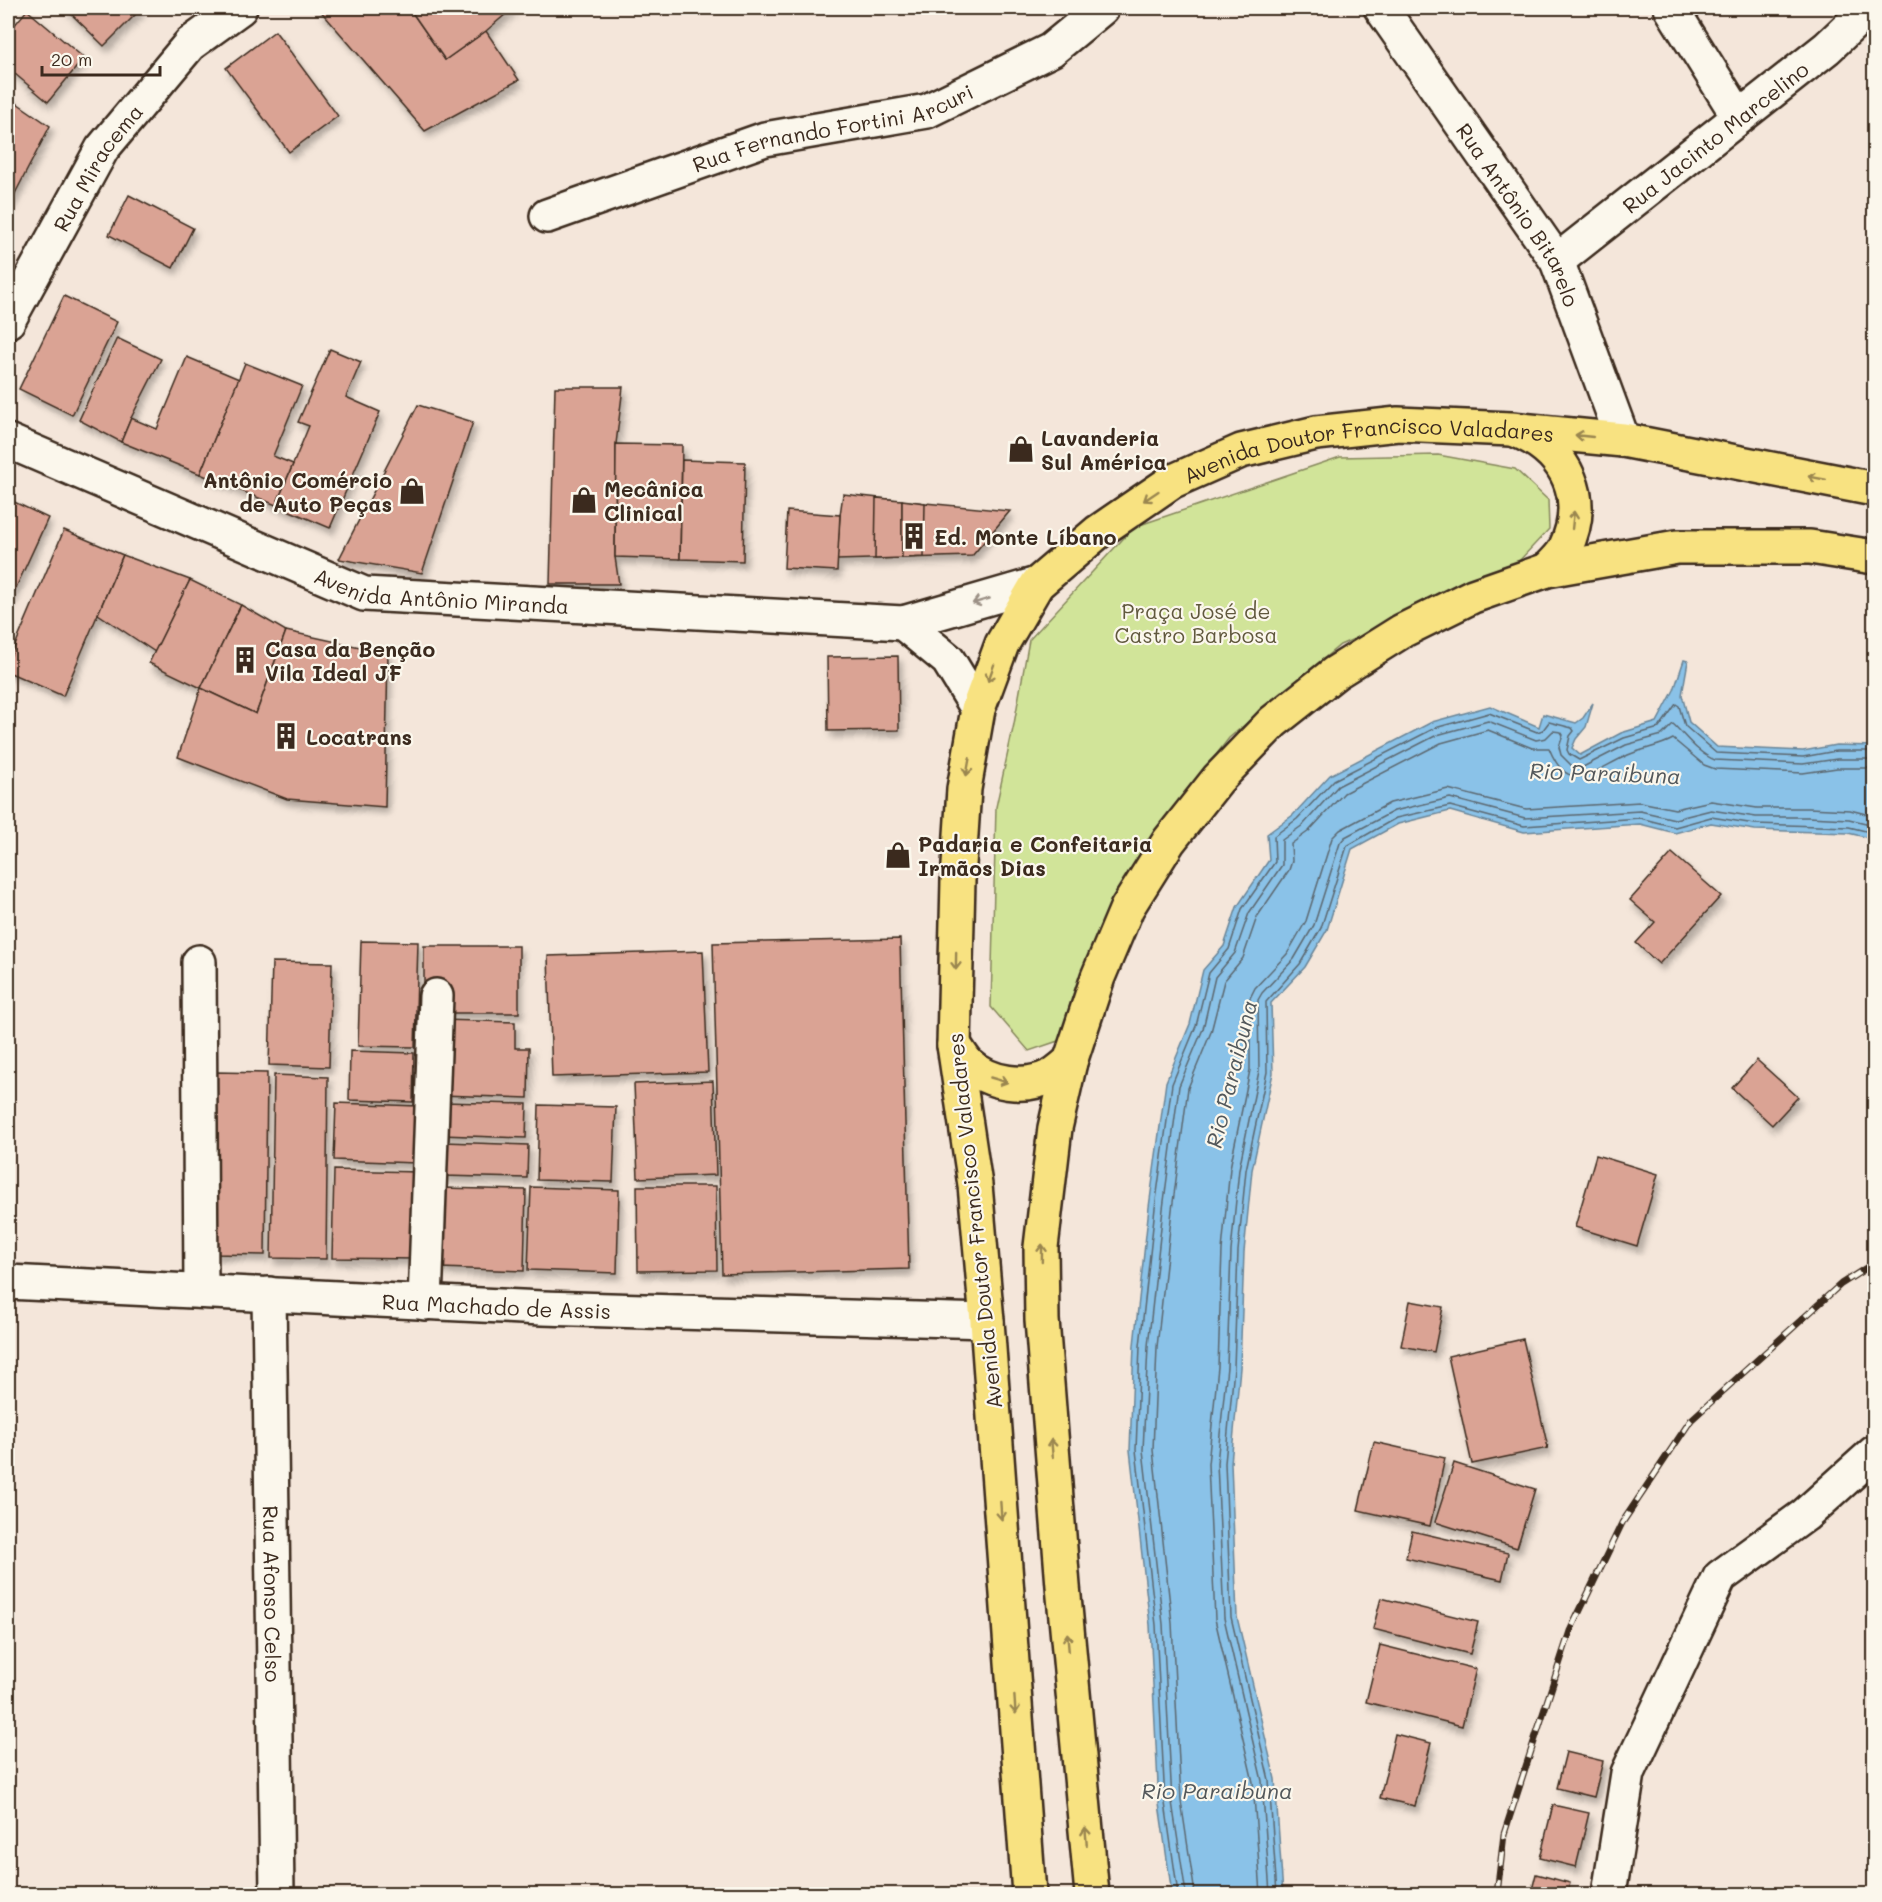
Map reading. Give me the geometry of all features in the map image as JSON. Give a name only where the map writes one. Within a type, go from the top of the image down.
[{"type":"highway","name":"Avenida Doutor Francisco Valadares","points":[[1029,1894],[975,1185],[954,1045],[958,880],[964,789],[978,709],[1002,644],[1037,584],[1098,532],[1171,482],[1241,451],[1316,433],[1398,423],[1511,429],[1623,440],[1875,489]]},
{"type":"highway","points":[[1511,429],[1535,438],[1554,454],[1568,476],[1573,493],[1575,501],[1573,527],[1564,551],[1547,570]]},
{"type":"highway","points":[[1092,1894],[1063,1586],[1042,1320],[1041,1247],[1056,1128],[1070,1062],[1098,976],[1127,908],[1168,841],[1218,779],[1273,722],[1335,673],[1402,630],[1473,596],[1547,570],[1677,547],[1810,548],[1875,556]]},
{"type":"highway","points":[[954,1045],[968,1063],[986,1076],[1008,1083],[1030,1082],[1052,1075],[1070,1062]]},
{"type":"street","name":"Rua Miracema","points":[[8,321],[102,149],[190,44],[240,8]]},
{"type":"street","name":"Rua Fernando Fortini Arcuri","points":[[547,216],[765,140],[927,111],[1051,50],[1101,8]]},
{"type":"street","name":"Rua Antônio Bitarelo","points":[[1381,8],[1557,261],[1623,440]]},
{"type":"street","points":[[1671,8],[1739,117]]},
{"type":"street","name":"Rua Jacinto Marcelino","points":[[1557,261],[1827,48],[1865,12],[1866,8]]},
{"type":"street","name":"Avenida Antônio Miranda","points":[[8,441],[364,594],[903,623],[1037,584]]},
{"type":"street","points":[[903,623],[948,660],[978,709]]},
{"type":"street","points":[[199,962],[201,1291]]},
{"type":"street","points":[[425,1303],[436,996]]},
{"type":"street","name":"Rua Machado de Assis","points":[[8,1282],[542,1308],[987,1321]]},
{"type":"street","name":"Rua Afonso Celso","points":[[268,1294],[277,1894]]},
{"type":"street","points":[[1609,1894],[1628,1773],[1720,1577],[1805,1515],[1875,1454]]},
{"type":"green space","name":"Praça José de Castro Barbosa","points":[[1438,455],[1515,469],[1548,500],[1549,529],[1519,561],[1424,609],[1340,645],[1229,738],[1160,828],[1087,1002],[1058,1041],[1029,1051],[991,1007],[996,807],[1029,640],[1134,527],[1340,457]]},
{"type":"water","name":"Rio Paraibuna","points":[[1684,660],[1688,661],[1682,695],[1689,722],[1717,747],[1803,751],[1836,745],[1874,746],[1874,839],[1848,833],[1755,830],[1711,823],[1675,833],[1640,824],[1524,832],[1450,811],[1398,824],[1352,849],[1327,930],[1305,967],[1271,1003],[1273,1073],[1252,1170],[1244,1252],[1240,1368],[1231,1463],[1237,1617],[1275,1779],[1283,1894],[1172,1894],[1159,1804],[1150,1625],[1130,1450],[1134,1345],[1166,1082],[1190,1024],[1203,970],[1224,946],[1237,907],[1269,860],[1267,834],[1293,815],[1330,775],[1432,722],[1490,706],[1539,727],[1543,714],[1576,723],[1583,718],[1593,703],[1586,727],[1572,748],[1580,755],[1621,733],[1657,722],[1674,690]]},
{"type":"building","points":[[65,8],[142,8],[104,46]]},
{"type":"building","points":[[318,8],[409,8],[445,60],[486,31],[519,80],[425,131]]},
{"type":"building","points":[[409,8],[513,8],[486,31],[445,60]]},
{"type":"building","points":[[27,10],[84,58],[48,102],[8,68],[8,33]]},
{"type":"building","points":[[275,31],[338,116],[289,152],[226,68]]},
{"type":"building","points":[[8,97],[50,126],[8,207]]},
{"type":"building","points":[[129,195],[193,228],[173,268],[109,235]]},
{"type":"building","points":[[64,296],[117,322],[72,415],[19,389]]},
{"type":"building","points":[[117,338],[161,359],[121,442],[79,420]]},
{"type":"building","points":[[330,349],[361,362],[346,397],[380,412],[330,528],[276,505],[309,426],[298,422]]},
{"type":"building","points":[[187,357],[239,379],[200,474],[121,442],[131,418],[157,429]]},
{"type":"building","points":[[245,363],[302,386],[273,456],[293,464],[276,505],[200,474]]},
{"type":"building","name":"Mecânica Clinical","points":[[555,387],[623,387],[616,444],[615,557],[619,584],[550,584]]},
{"type":"building","name":"Antônio Comércio de Auto Peças","points":[[418,405],[473,422],[422,573],[339,559]]},
{"type":"building","points":[[616,444],[682,445],[680,559],[615,557]]},
{"type":"building","points":[[682,460],[745,462],[743,561],[680,559]]},
{"type":"building","name":"Ed. Monte Líbano","points":[[843,494],[1010,511],[972,556],[837,560]]},
{"type":"building","points":[[876,498],[902,500],[902,558],[875,559]]},
{"type":"building","points":[[8,499],[48,518],[8,605]]},
{"type":"building","points":[[902,500],[925,503],[924,557],[902,558]]},
{"type":"building","points":[[787,511],[840,515],[837,571],[784,568]]},
{"type":"building","points":[[64,530],[123,555],[63,696],[8,672],[8,662]]},
{"type":"building","points":[[123,555],[190,580],[155,652],[98,614]]},
{"type":"building","points":[[190,580],[241,605],[201,688],[149,663]]},
{"type":"building","name":"Casa da Benção Vila Ideal JF","points":[[241,605],[286,631],[256,714],[201,688]]},
{"type":"building","name":"Locatrans","points":[[286,631],[388,653],[385,807],[287,799],[178,757],[201,688],[256,714]]},
{"type":"building","points":[[898,656],[899,730],[828,731],[827,657]]},
{"type":"building","points":[[1672,853],[1721,896],[1659,964],[1636,943],[1655,922],[1630,900]]},
{"type":"building","points":[[900,939],[909,1269],[722,1274],[713,943]]},
{"type":"building","points":[[361,941],[418,942],[415,1047],[358,1046]]},
{"type":"building","points":[[424,946],[519,946],[519,1013],[447,1013],[424,986]]},
{"type":"building","points":[[703,951],[708,1072],[552,1077],[548,956]]},
{"type":"building","points":[[272,962],[332,963],[329,1067],[269,1065]]},
{"type":"building","points":[[442,1020],[515,1022],[515,1048],[529,1048],[528,1098],[440,1095]]},
{"type":"building","points":[[350,1051],[414,1053],[413,1102],[349,1100]]},
{"type":"building","points":[[1757,1060],[1798,1097],[1772,1125],[1732,1088]]},
{"type":"building","points":[[215,1072],[267,1073],[265,1255],[213,1254]]},
{"type":"building","points":[[274,1075],[328,1077],[326,1259],[271,1258]]},
{"type":"building","points":[[713,1081],[716,1175],[638,1178],[634,1084]]},
{"type":"building","points":[[443,1102],[527,1104],[526,1138],[441,1135]]},
{"type":"building","points":[[336,1103],[418,1106],[416,1163],[334,1160]]},
{"type":"building","points":[[539,1105],[616,1107],[613,1182],[537,1180]]},
{"type":"building","points":[[445,1142],[528,1145],[527,1178],[443,1176]]},
{"type":"building","points":[[1596,1155],[1658,1174],[1637,1246],[1575,1227]]},
{"type":"building","points":[[334,1170],[418,1172],[417,1259],[332,1258]]},
{"type":"building","points":[[637,1186],[716,1186],[717,1270],[638,1271]]},
{"type":"building","points":[[531,1187],[619,1190],[617,1273],[528,1270]]},
{"type":"building","points":[[443,1188],[526,1190],[524,1271],[441,1268]]},
{"type":"building","points":[[1410,1301],[1443,1307],[1434,1352],[1401,1346]]},
{"type":"building","points":[[1523,1339],[1548,1448],[1472,1464],[1448,1356]]},
{"type":"building","points":[[1374,1442],[1445,1458],[1430,1526],[1358,1510]]},
{"type":"building","points":[[1454,1463],[1535,1489],[1517,1548],[1435,1522]]},
{"type":"building","points":[[1412,1531],[1508,1553],[1502,1580],[1406,1558]]},
{"type":"building","points":[[1381,1598],[1478,1622],[1470,1654],[1373,1629]]},
{"type":"building","points":[[1380,1645],[1476,1669],[1462,1726],[1366,1702]]},
{"type":"building","points":[[1395,1734],[1431,1743],[1415,1806],[1380,1798]]},
{"type":"building","points":[[1566,1752],[1603,1761],[1594,1797],[1557,1788]]},
{"type":"building","points":[[1553,1805],[1589,1813],[1576,1867],[1540,1858]]},
{"type":"building","points":[[1536,1874],[1570,1883],[1567,1894],[1531,1894]]},
{"type":"railway","points":[[1497,1894],[1504,1834],[1570,1631],[1622,1523],[1691,1420],[1841,1284],[1874,1263]]},
{"type":"place","name":"Lavanderia Sul América","points":[[1021,449]]},
{"type":"place","name":"Antônio Comércio de Auto Peças","points":[[412,491]]},
{"type":"place","name":"Mecânica Clinical","points":[[584,500]]},
{"type":"place","name":"Ed. Monte Líbano","points":[[914,536]]},
{"type":"place","name":"Casa da Benção Vila Ideal JF","points":[[245,660]]},
{"type":"place","name":"Locatrans","points":[[286,736]]},
{"type":"place","name":"Padaria e Confeitaria Irmãos Dias","points":[[898,855]]}]
